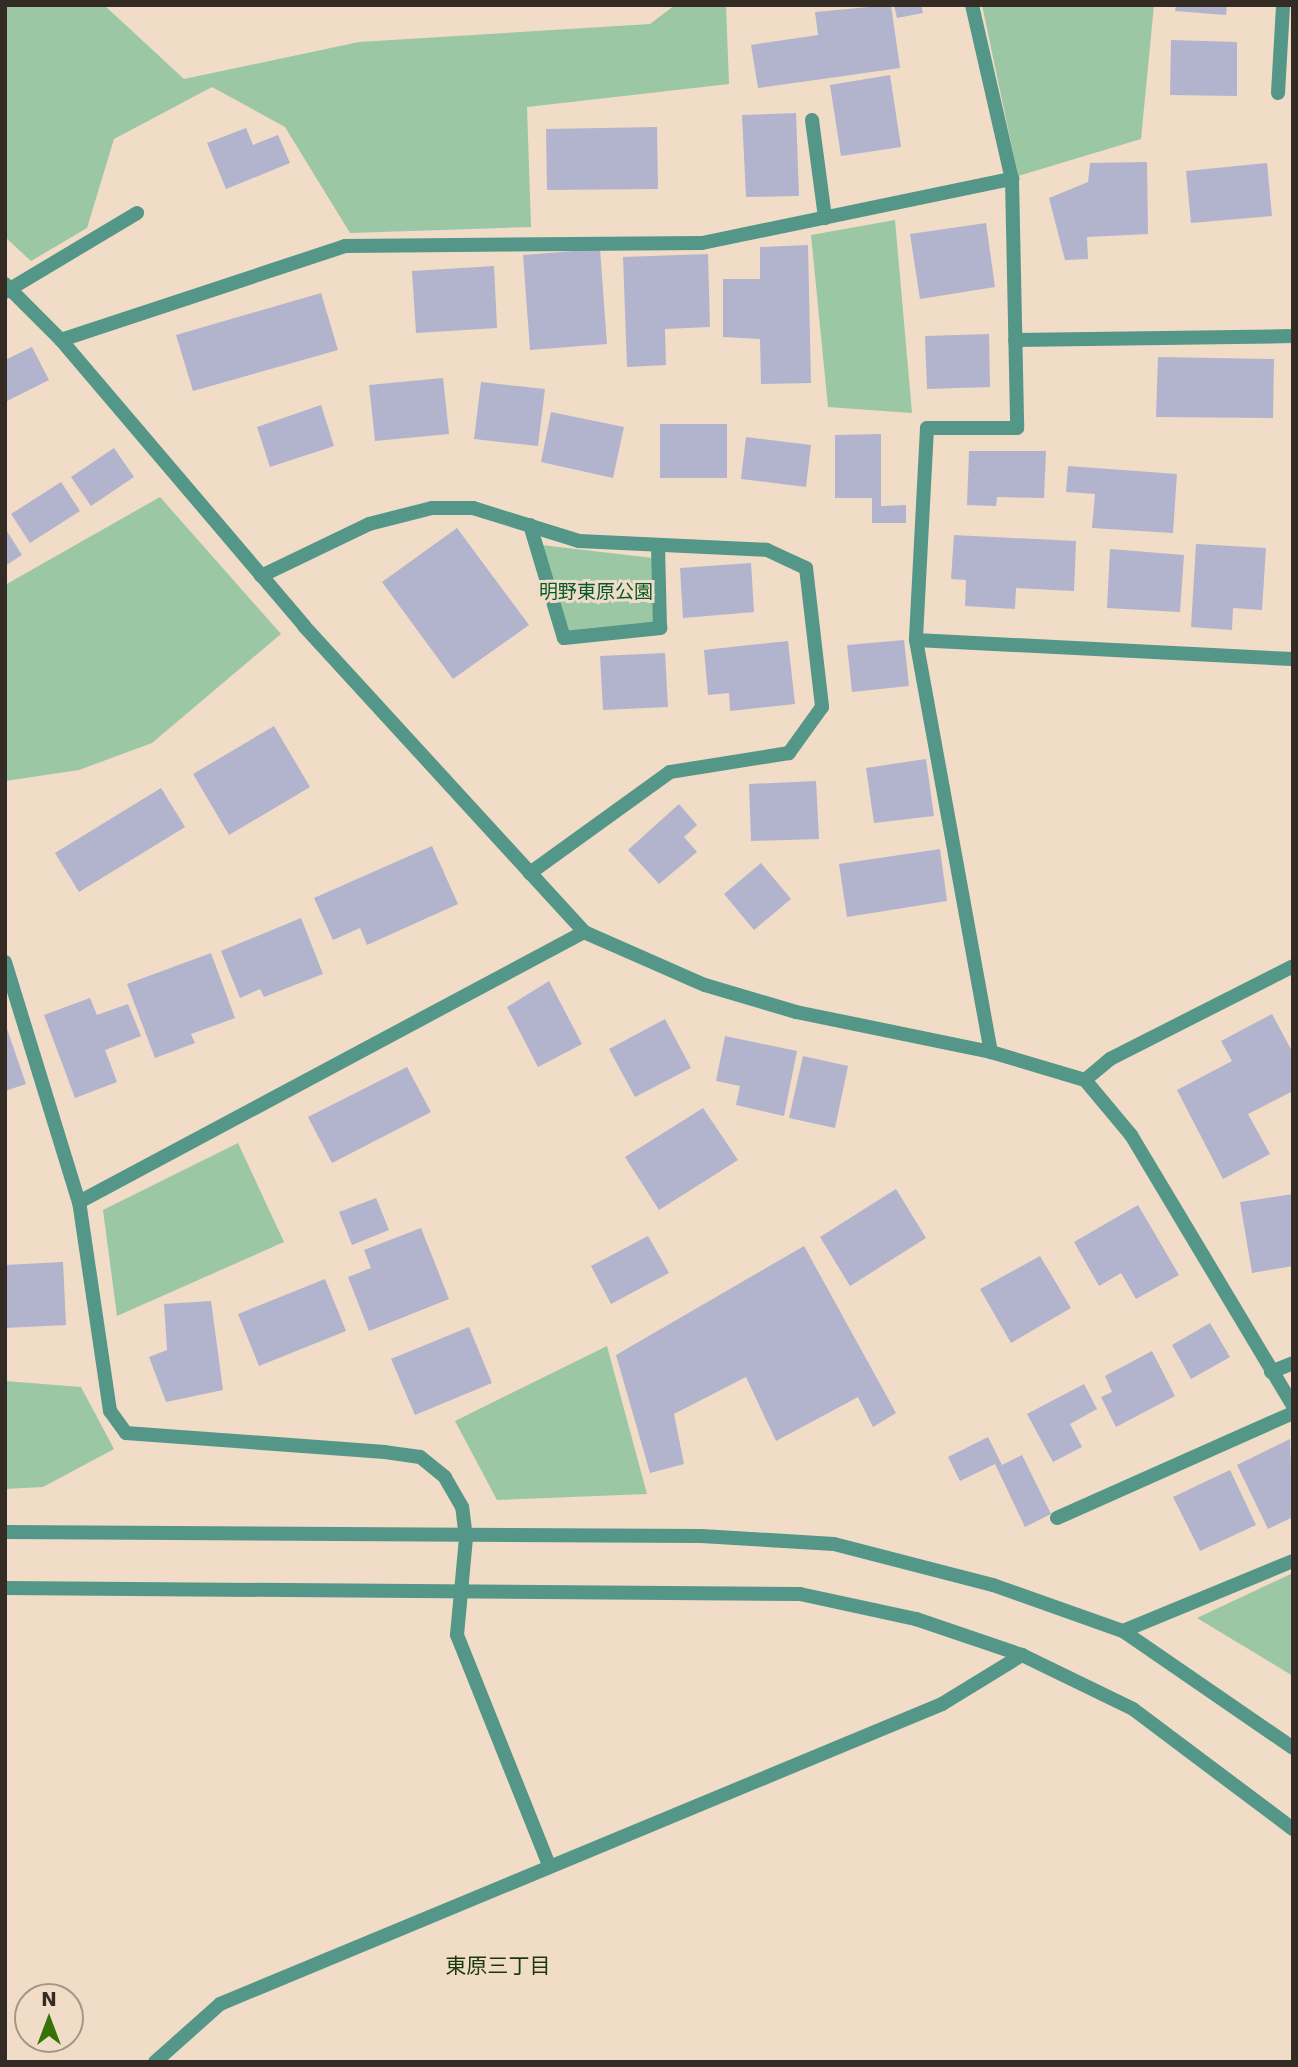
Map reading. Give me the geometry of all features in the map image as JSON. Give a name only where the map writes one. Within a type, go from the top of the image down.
[{"type":"street","points":[[972,5],[1012,179],[1017,428],[927,428],[916,640],[991,1052]]},
{"type":"street","points":[[1278,93],[1283,5]]},
{"type":"street","points":[[812,120],[825,218]]},
{"type":"street","points":[[61,340],[345,246],[702,243],[1012,179]]},
{"type":"street","points":[[137,212],[7,288],[61,340],[261,576],[584,932],[705,985],[783,1008],[991,1052],[1085,1080],[1131,1135],[1293,1406]]},
{"type":"street","points":[[1015,340],[1293,337]]},
{"type":"street","points":[[261,576],[369,524],[432,508],[473,508],[579,541],[658,548],[767,550],[806,568],[822,707],[789,753],[670,772],[530,873]]},
{"type":"street","points":[[530,525],[564,638],[660,628],[658,548]]},
{"type":"street","points":[[916,640],[1293,659]]},
{"type":"street","points":[[79,1202],[584,932]]},
{"type":"street","points":[[5,962],[79,1202],[110,1411],[126,1433],[420,1457],[445,1477],[462,1507],[466,1538],[464,1591],[457,1635],[549,1865]]},
{"type":"street","points":[[1085,1080],[1110,1059],[1293,966]]},
{"type":"street","points":[[1271,1372],[1293,1363]]},
{"type":"street","points":[[1057,1518],[1293,1413]]},
{"type":"street","points":[[5,1532],[466,1538],[701,1536],[834,1544],[993,1585],[1124,1632],[1293,1748]]},
{"type":"street","points":[[1124,1632],[1293,1561]]},
{"type":"street","points":[[5,1588],[800,1594],[916,1619],[1023,1655],[1132,1709],[1293,1829]]},
{"type":"street","points":[[155,2062],[220,2004],[549,1865],[942,1704],[1023,1655]]},
{"type":"green space","points":[[5,5],[104,5],[184,79],[359,42],[650,24],[675,5],[726,5],[729,84],[527,107],[531,227],[350,233],[285,127],[212,87],[114,139],[87,228],[31,261],[5,237]]},
{"type":"green space","points":[[982,5],[1154,5],[1141,139],[1018,176]]},
{"type":"green space","points":[[895,220],[912,413],[828,407],[811,235]]},
{"type":"green space","points":[[160,497],[281,634],[152,743],[79,770],[5,781],[5,585]]},
{"type":"green space","name":"明野東原公園","points":[[541,545],[653,558],[656,625],[567,633]]},
{"type":"green space","points":[[238,1143],[284,1242],[117,1316],[103,1210]]},
{"type":"green space","points":[[607,1346],[647,1494],[497,1500],[455,1421]]},
{"type":"green space","points":[[5,1381],[81,1387],[114,1449],[43,1487],[5,1489]]},
{"type":"green space","points":[[1293,1573],[1293,1676],[1197,1618]]},
{"type":"building","points":[[891,5],[900,68],[758,88],[751,45],[818,35],[815,12]]},
{"type":"building","points":[[894,5],[921,5],[923,13],[897,18]]},
{"type":"building","points":[[1176,5],[1227,5],[1226,15],[1175,11]]},
{"type":"building","points":[[1171,40],[1237,42],[1237,96],[1170,95]]},
{"type":"building","points":[[890,75],[901,147],[841,156],[830,85]]},
{"type":"building","points":[[796,113],[799,196],[746,197],[742,115]]},
{"type":"building","points":[[657,127],[658,189],[547,190],[546,129]]},
{"type":"building","points":[[246,128],[253,145],[278,135],[290,163],[226,189],[207,143]]},
{"type":"building","points":[[1147,162],[1148,234],[1087,237],[1088,259],[1065,260],[1049,198],[1088,182],[1090,163]]},
{"type":"building","points":[[1267,163],[1272,216],[1191,223],[1186,171]]},
{"type":"building","points":[[986,223],[995,287],[920,299],[910,234]]},
{"type":"building","points":[[808,245],[811,383],[761,384],[760,339],[723,337],[723,279],[760,279],[760,247]]},
{"type":"building","points":[[600,249],[607,344],[530,350],[523,255]]},
{"type":"building","points":[[708,254],[710,327],[665,329],[666,365],[627,367],[623,257]]},
{"type":"building","points":[[494,266],[497,328],[416,333],[412,271]]},
{"type":"building","points":[[321,293],[338,350],[193,391],[176,335]]},
{"type":"building","points":[[989,334],[990,387],[927,389],[925,336]]},
{"type":"building","points":[[32,347],[49,380],[5,402],[5,360]]},
{"type":"building","points":[[1158,357],[1274,359],[1273,418],[1156,417]]},
{"type":"building","points":[[443,378],[449,434],[375,441],[369,385]]},
{"type":"building","points":[[481,382],[545,389],[538,446],[474,439]]},
{"type":"building","points":[[321,405],[334,446],[270,467],[257,427]]},
{"type":"building","points":[[551,412],[624,427],[613,478],[541,462]]},
{"type":"building","points":[[660,424],[727,424],[727,478],[660,478]]},
{"type":"building","points":[[881,434],[881,506],[906,505],[906,523],[872,523],[872,498],[835,498],[835,435]]},
{"type":"building","points":[[746,437],[811,445],[806,487],[741,479]]},
{"type":"building","points":[[114,448],[134,477],[91,506],[71,477]]},
{"type":"building","points":[[969,451],[1046,451],[1044,498],[997,497],[996,506],[967,505]]},
{"type":"building","points":[[1068,466],[1177,474],[1173,533],[1092,528],[1095,494],[1066,492]]},
{"type":"building","points":[[61,482],[80,511],[30,543],[11,514]]},
{"type":"building","points":[[5,528],[22,555],[5,566]]},
{"type":"building","points":[[457,528],[529,625],[453,679],[382,582]]},
{"type":"building","points":[[954,535],[1076,541],[1074,591],[1016,588],[1015,609],[965,606],[966,580],[951,579]]},
{"type":"building","points":[[1196,544],[1266,548],[1262,610],[1233,608],[1232,630],[1191,627]]},
{"type":"building","points":[[1110,549],[1184,555],[1180,612],[1107,608]]},
{"type":"building","points":[[751,563],[754,612],[683,618],[680,568]]},
{"type":"building","points":[[904,640],[909,686],[852,692],[847,645]]},
{"type":"building","points":[[788,641],[795,704],[730,711],[729,693],[708,695],[704,650]]},
{"type":"building","points":[[665,653],[668,707],[603,710],[600,656]]},
{"type":"building","points":[[274,726],[310,787],[229,835],[193,774]]},
{"type":"building","points":[[926,759],[934,816],[874,823],[866,768]]},
{"type":"building","points":[[816,781],[819,839],[751,841],[749,784]]},
{"type":"building","points":[[161,788],[185,827],[79,892],[55,853]]},
{"type":"building","points":[[679,804],[697,825],[684,837],[697,852],[659,884],[628,850]]},
{"type":"building","points":[[432,846],[458,904],[367,945],[360,928],[333,940],[314,898]]},
{"type":"building","points":[[940,849],[947,901],[847,917],[839,864]]},
{"type":"building","points":[[761,863],[791,899],[754,930],[724,894]]},
{"type":"building","points":[[301,918],[323,974],[264,997],[260,989],[240,998],[221,951]]},
{"type":"building","points":[[211,953],[235,1018],[191,1034],[195,1043],[155,1058],[127,984]]},
{"type":"building","points":[[549,981],[582,1044],[538,1067],[507,1007]]},
{"type":"building","points":[[90,998],[97,1015],[128,1004],[141,1036],[105,1050],[117,1082],[75,1098],[44,1015]]},
{"type":"building","points":[[1272,1014],[1293,1053],[1293,1091],[1248,1114],[1270,1154],[1223,1179],[1177,1090],[1232,1061],[1221,1041]]},
{"type":"building","points":[[665,1019],[691,1068],[635,1097],[609,1049]]},
{"type":"building","points":[[5,1023],[26,1084],[5,1091]]},
{"type":"building","points":[[725,1036],[797,1051],[784,1116],[736,1105],[740,1086],[716,1081]]},
{"type":"building","points":[[803,1056],[848,1066],[835,1128],[789,1118]]},
{"type":"building","points":[[407,1067],[431,1112],[332,1163],[308,1117]]},
{"type":"building","points":[[703,1108],[738,1160],[659,1210],[625,1157]]},
{"type":"building","points":[[896,1189],[926,1238],[850,1286],[820,1237]]},
{"type":"building","points":[[1293,1194],[1293,1266],[1252,1273],[1240,1202]]},
{"type":"building","points":[[376,1198],[389,1230],[352,1245],[339,1212]]},
{"type":"building","points":[[1138,1205],[1179,1275],[1136,1299],[1121,1273],[1099,1286],[1074,1242]]},
{"type":"building","points":[[421,1228],[449,1299],[369,1331],[348,1277],[371,1268],[364,1250]]},
{"type":"building","points":[[648,1236],[669,1273],[611,1304],[591,1266]]},
{"type":"building","points":[[804,1246],[896,1413],[873,1427],[858,1397],[776,1441],[746,1377],[674,1414],[684,1464],[650,1473],[616,1355]]},
{"type":"building","points":[[1040,1256],[1071,1308],[1011,1343],[980,1289]]},
{"type":"building","points":[[63,1262],[66,1325],[5,1328],[5,1265]]},
{"type":"building","points":[[325,1279],[346,1331],[259,1366],[238,1314]]},
{"type":"building","points":[[211,1301],[223,1390],[166,1402],[149,1357],[167,1350],[164,1304]]},
{"type":"building","points":[[1210,1323],[1230,1357],[1191,1379],[1172,1345]]},
{"type":"building","points":[[469,1327],[492,1383],[415,1415],[391,1359]]},
{"type":"building","points":[[1152,1351],[1175,1396],[1116,1427],[1101,1397],[1112,1392],[1105,1376]]},
{"type":"building","points":[[1084,1384],[1097,1409],[1070,1424],[1082,1447],[1053,1462],[1027,1414]]},
{"type":"building","points":[[988,1437],[1002,1465],[1022,1455],[1051,1514],[1025,1527],[995,1464],[960,1481],[948,1457]]},
{"type":"building","points":[[1290,1439],[1293,1517],[1268,1529],[1237,1465]]},
{"type":"building","points":[[1230,1470],[1256,1525],[1200,1551],[1173,1497]]},
{"type":"district","name":"東原三丁目","points":[[498,1966]]}]
